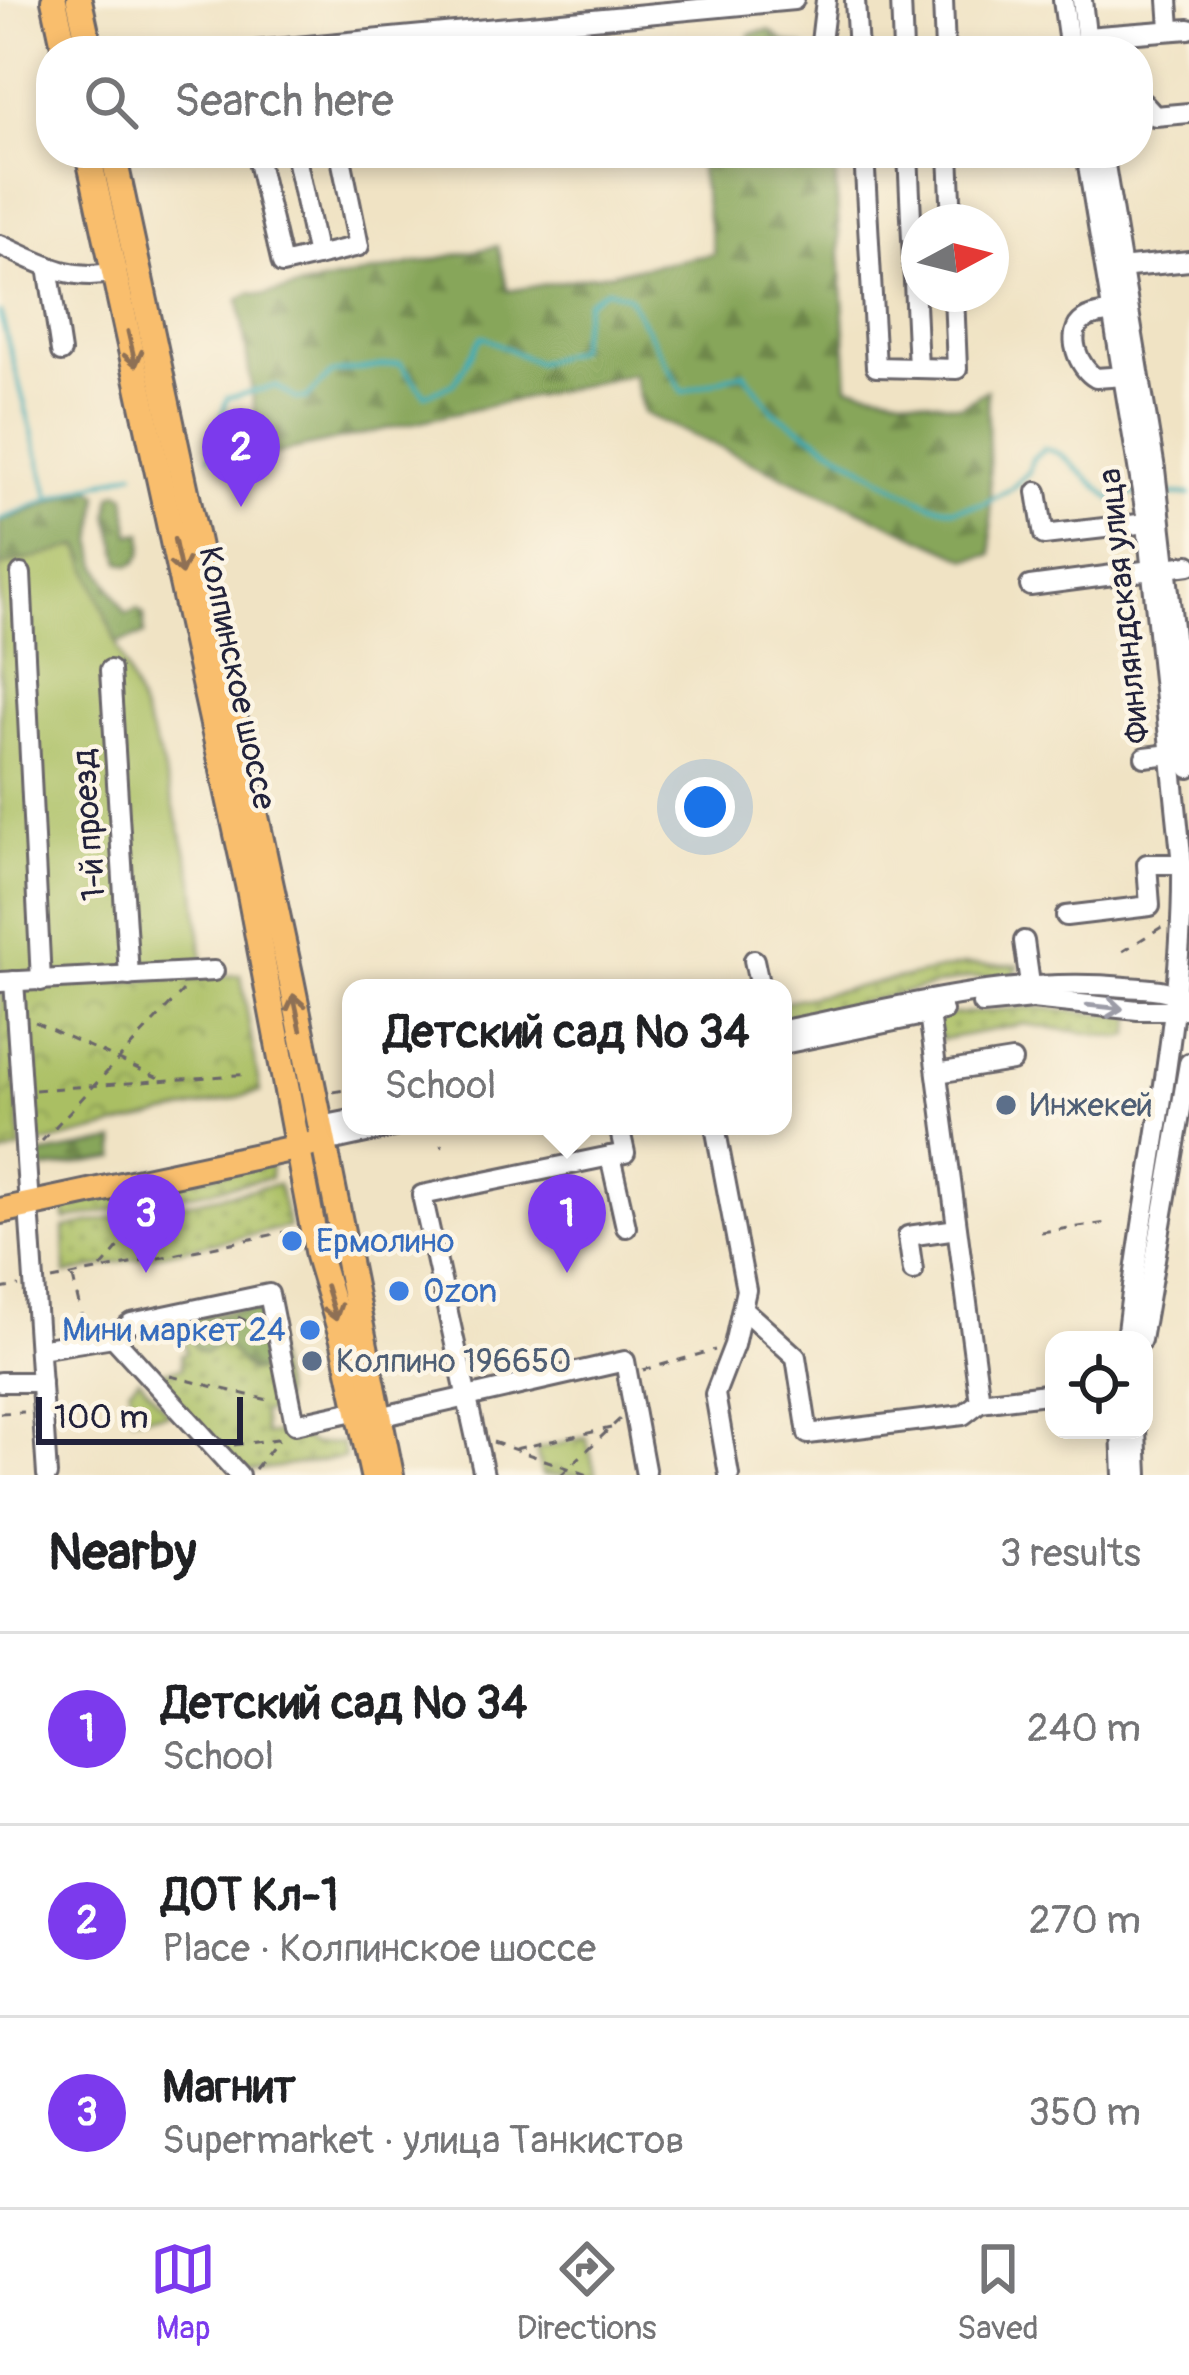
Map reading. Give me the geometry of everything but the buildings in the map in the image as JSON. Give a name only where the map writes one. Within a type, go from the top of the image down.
[{"type":"main road","points":[[54,0],[62,36]]},
{"type":"main road","points":[[79,0],[87,36]]},
{"type":"main road","name":"Колпинское шоссе","points":[[91,168],[249,889],[318,1256],[369,1413]]},
{"type":"main road","name":"Колпинское шоссе","points":[[115,168],[323,1134],[369,1413]]},
{"type":"main road","points":[[0,1210],[29,1196],[323,1134]]},
{"type":"main road","points":[[0,1193],[29,1196]]},
{"type":"main road","points":[[369,1413],[373,1475]]},
{"type":"main road","points":[[369,1413],[391,1475]]},
{"type":"street","points":[[438,36],[794,0]]},
{"type":"street","points":[[822,36],[826,0]]},
{"type":"street","points":[[855,0],[857,36]]},
{"type":"street","points":[[901,0],[902,36]]},
{"type":"street","points":[[943,0],[944,36]]},
{"type":"street","points":[[1063,0],[1068,36]]},
{"type":"street","points":[[1082,0],[1086,36]]},
{"type":"street","points":[[1136,36],[1179,29],[1168,0]]},
{"type":"street","points":[[1153,114],[1189,113]]},
{"type":"street","points":[[260,168],[282,264],[359,247],[343,168]]},
{"type":"street","points":[[298,168],[317,256]]},
{"type":"street","points":[[865,168],[876,367],[957,369],[955,312]]},
{"type":"street","points":[[909,168],[918,368]]},
{"type":"street","points":[[950,168],[951,204]]},
{"type":"street","name":"Финляндская улица","points":[[1091,168],[1114,268],[1113,312],[1147,470]]},
{"type":"street","name":"Финляндская улица","points":[[1104,168],[1114,268],[1189,768]]},
{"type":"street","points":[[0,245],[90,278],[114,272]]},
{"type":"street","points":[[1114,268],[1189,261]]},
{"type":"street","points":[[48,266],[61,352]]},
{"type":"street","points":[[1113,312],[1086,318],[1078,325],[1077,350],[1086,373],[1096,378],[1125,376]]},
{"type":"street","points":[[1037,492],[1044,535],[1151,517]]},
{"type":"street","points":[[1030,586],[1189,565]]},
{"type":"street","name":"Финляндская улица","points":[[1127,1331],[1182,1003],[1182,864],[1160,568]]},
{"type":"street","points":[[21,574],[41,980]]},
{"type":"street","name":"1-й проезд","points":[[110,670],[129,976]]},
{"type":"street","points":[[1145,757],[1171,754]]},
{"type":"street","points":[[1066,916],[1150,906],[1147,864],[1182,864]]},
{"type":"street","points":[[1024,941],[1030,983]]},
{"type":"street","points":[[754,960],[758,979]]},
{"type":"street","points":[[46,1475],[16,1014],[7,981],[207,971]]},
{"type":"street","points":[[792,1028],[1030,983],[1089,984],[1182,1003]]},
{"type":"street","points":[[792,1042],[999,1000],[1182,1003]]},
{"type":"street","points":[[929,1014],[980,1402]]},
{"type":"street","points":[[937,1073],[1012,1061]]},
{"type":"street","points":[[1144,1331],[1179,1168],[1189,1063]]},
{"type":"street","points":[[323,1134],[342,1124]]},
{"type":"street","points":[[323,1134],[342,1132]]},
{"type":"street","points":[[484,1475],[422,1195],[625,1153],[621,1135]]},
{"type":"street","points":[[716,1135],[745,1270],[744,1310],[716,1394],[729,1475]]},
{"type":"street","points":[[610,1156],[626,1227]]},
{"type":"street","points":[[913,1270],[908,1236],[957,1229]]},
{"type":"street","points":[[39,1349],[113,1337],[131,1323],[269,1294],[293,1413],[369,1413],[467,1398],[625,1361],[646,1475]]},
{"type":"street","points":[[744,1310],[796,1357],[808,1434],[963,1414],[980,1402],[1045,1394]]},
{"type":"street","points":[[113,1337],[215,1448],[245,1473]]},
{"type":"street","points":[[137,1363],[156,1352]]},
{"type":"street","points":[[0,1382],[41,1382]]},
{"type":"street","points":[[1121,1439],[1123,1475]]},
{"type":"street","points":[[1136,1439],[1138,1475]]},
{"type":"path","points":[[1124,951],[1163,926]]},
{"type":"path","points":[[32,1153],[207,971]]},
{"type":"path","points":[[16,1014],[167,1082]]},
{"type":"path","points":[[22,1091],[250,1074]]},
{"type":"path","points":[[99,1270],[154,1204]]},
{"type":"path","points":[[1041,1232],[1107,1223]]},
{"type":"path","points":[[35,1283],[297,1229]]},
{"type":"path","points":[[72,1276],[87,1342]]},
{"type":"path","points":[[234,1316],[256,1325],[280,1348]]},
{"type":"path","points":[[625,1361],[638,1373],[656,1364],[734,1346]]},
{"type":"path","points":[[137,1363],[293,1413],[287,1437],[215,1448]]},
{"type":"path","points":[[561,1475],[632,1408]]},
{"type":"path","points":[[0,1413],[24,1412]]},
{"type":"path","points":[[513,1449],[611,1428]]},
{"type":"path","points":[[476,1436],[587,1475]]},
{"type":"path","points":[[245,1473],[260,1467],[280,1438]]},
{"type":"green space","points":[[769,30],[777,36],[750,36]]},
{"type":"green space","points":[[700,168],[835,168],[848,386],[960,406],[987,390],[992,555],[968,559],[643,413],[633,374],[261,457],[239,299],[250,293],[264,295],[498,246],[508,291],[714,254]]},
{"type":"green space","points":[[89,488],[99,494],[94,543],[98,565],[126,614],[137,609],[144,615],[144,635],[116,643],[79,547],[0,567],[0,522]]},
{"type":"green space","points":[[112,495],[126,495],[130,534],[142,533],[142,552],[130,565],[121,562],[109,515]]},
{"type":"green space","points":[[79,546],[160,758],[195,882],[203,964],[0,978],[0,567]]},
{"type":"green space","points":[[964,965],[1019,965],[1014,975],[968,978],[792,1018],[792,1000]]},
{"type":"green space","points":[[241,975],[260,1092],[33,1146],[22,986]]},
{"type":"green space","points":[[0,991],[11,1001],[21,1149],[0,1156]]},
{"type":"green space","points":[[1031,1007],[1133,1017],[1130,1035],[1122,1038],[1024,1024],[940,1040],[935,1016]]},
{"type":"green space","points":[[116,1141],[116,1158],[35,1171],[33,1160],[39,1155]]},
{"type":"green space","points":[[271,1163],[270,1178],[65,1220],[64,1205]]},
{"type":"green space","points":[[278,1184],[289,1227],[65,1274],[64,1228]]},
{"type":"green space","points":[[263,1304],[282,1391],[282,1409],[262,1413],[265,1435],[295,1431],[312,1444],[342,1443],[344,1458],[242,1472],[152,1373],[182,1368],[181,1354],[186,1353],[182,1318]]},
{"type":"green space","points":[[260,1308],[268,1360],[258,1371],[249,1371],[222,1341],[205,1353],[194,1346],[189,1323]]},
{"type":"green space","points":[[139,1378],[169,1414],[132,1417],[129,1388]]},
{"type":"green space","points":[[586,1437],[596,1475],[542,1475],[536,1450]]},
{"type":"waterway","points":[[210,456],[217,448],[216,433],[227,398],[276,386],[296,399],[306,399],[332,373],[400,363],[425,395],[454,384],[482,336],[537,363],[576,350],[587,302],[607,289],[628,296],[683,392],[744,372],[774,412],[930,504],[953,509],[983,504],[1011,489],[1044,448],[1060,454],[1113,500],[1137,493]]},
{"type":"waterway","points":[[0,312],[50,499]]},
{"type":"waterway","points":[[0,520],[134,472]]},
{"type":"waterway","points":[[1166,494],[1189,495]]},
{"type":"place","name":"ДОТ Кл-1","points":[[241,507]]},
{"type":"place","name":"Инжекей","points":[[1006,1105]]},
{"type":"place","name":"Ермолино","points":[[292,1241]]},
{"type":"place","name":"Магнит","points":[[146,1273]]},
{"type":"place","name":"Детский сад № 34","points":[[567,1273]]},
{"type":"place","name":"Ozon","points":[[399,1291]]},
{"type":"place","name":"Мини маркет 24","points":[[310,1330]]},
{"type":"place","name":"Колпино 196650","points":[[312,1361]]}]
